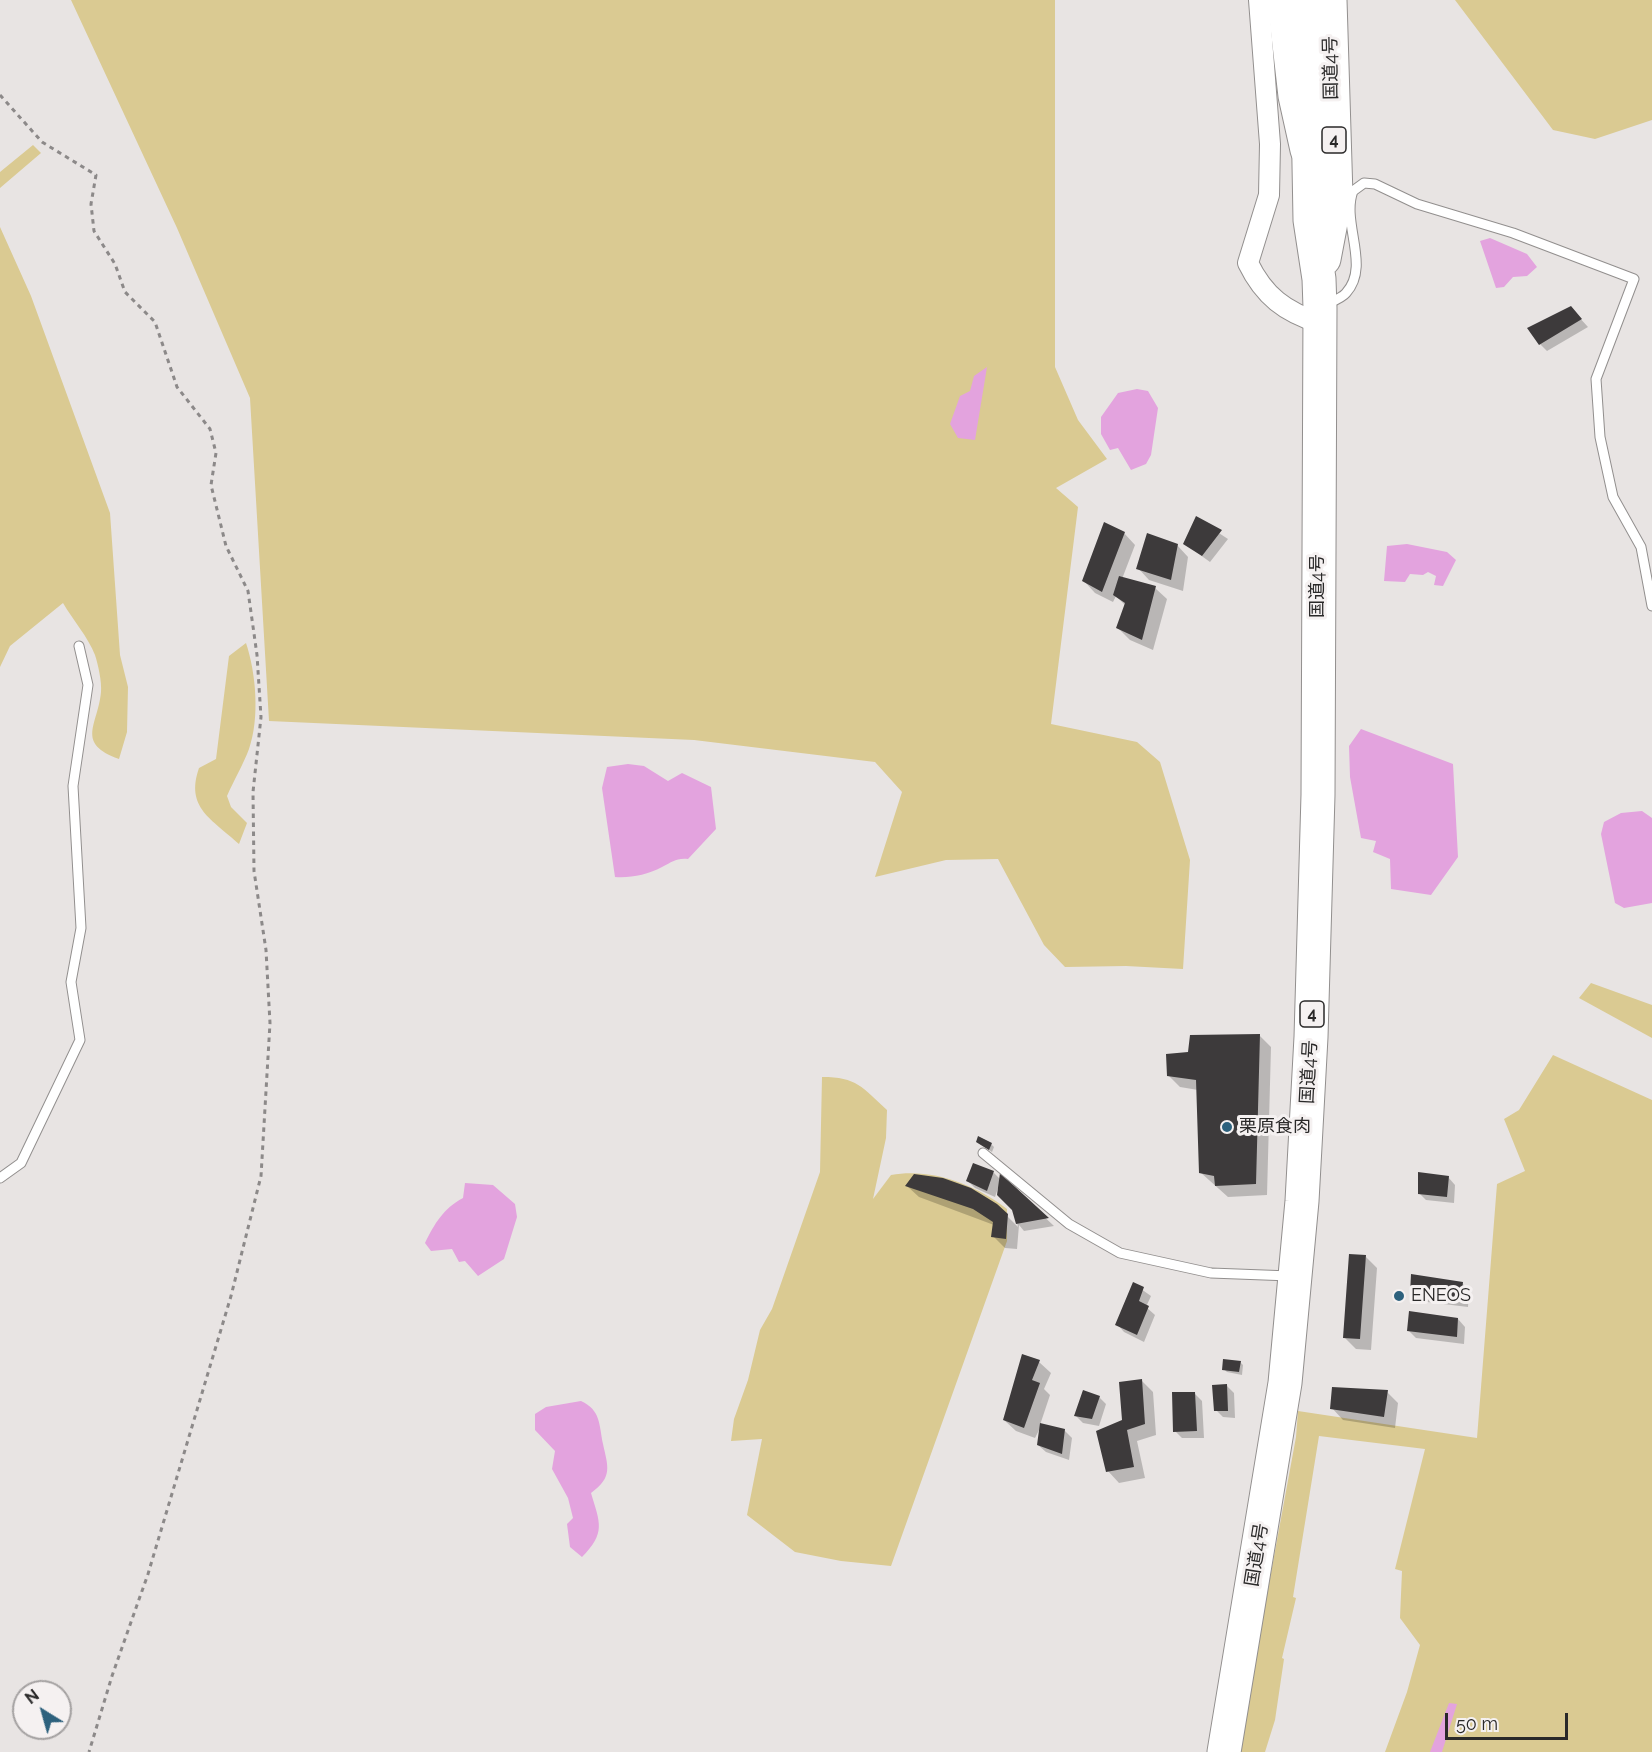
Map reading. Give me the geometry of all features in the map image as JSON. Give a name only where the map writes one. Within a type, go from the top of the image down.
[{"type":"highway","points":[[1284,0],[1295,96],[1307,150]]},
{"type":"highway","name":"国道4号","points":[[1224,1752],[1285,1383],[1302,1201],[1311,1036],[1318,806],[1320,303],[1310,220],[1306,0]]},
{"type":"highway","name":"国道4号","points":[[1320,303],[1336,196],[1330,0]]},
{"type":"street","points":[[1259,0],[1270,144],[1269,195],[1248,263],[1258,284],[1293,314],[1320,303]]},
{"type":"lane","points":[[1320,303],[1346,293],[1357,270],[1349,210],[1353,191],[1364,183],[1375,184],[1417,204],[1513,233],[1634,279],[1596,379],[1600,437],[1613,497],[1641,547],[1652,606]]},
{"type":"lane","points":[[0,1178],[21,1163],[80,1040],[71,982],[81,928],[74,786],[88,685],[80,646]]},
{"type":"lane","points":[[983,1154],[1070,1224],[1120,1253],[1211,1273],[1294,1276]]},
{"type":"path","points":[[0,94],[42,142],[96,175],[91,204],[94,231],[115,264],[125,291],[155,322],[177,387],[210,429],[216,453],[211,485],[226,546],[248,591],[257,655],[261,717],[253,792],[254,871],[266,950],[270,1023],[261,1176],[231,1296],[190,1439],[89,1752]]},
{"type":"shaded area","points":[[71,0],[1055,0],[1055,367],[1078,420],[1107,459],[1056,488],[1078,507],[1051,724],[1137,742],[1160,762],[1190,860],[1183,969],[1126,966],[1065,967],[1044,945],[998,859],[946,860],[875,877],[902,792],[875,762],[694,740],[269,721],[250,398],[177,228]]},
{"type":"shaded area","points":[[1455,0],[1652,0],[1652,120],[1595,139],[1553,130]]},
{"type":"shaded area","points":[[33,145],[41,153],[0,188],[0,172]]},
{"type":"shaded area","points":[[0,227],[31,296],[110,513],[120,655],[128,687],[127,732],[119,759],[105,753],[93,739],[92,732],[101,692],[98,668],[95,655],[88,642],[63,603],[10,646],[0,667]]},
{"type":"shaded area","points":[[1490,238],[1527,254],[1537,267],[1527,276],[1513,277],[1504,287],[1496,288],[1480,241]]},
{"type":"shaded area","points":[[987,367],[975,440],[958,438],[950,424],[960,396],[970,391],[974,376]]},
{"type":"shaded area","points":[[1137,389],[1148,391],[1158,408],[1151,455],[1146,464],[1131,470],[1118,448],[1110,450],[1101,434],[1101,417],[1118,393]]},
{"type":"shaded area","points":[[1407,544],[1447,552],[1456,560],[1443,586],[1434,585],[1436,576],[1428,572],[1423,575],[1410,574],[1405,582],[1384,581],[1387,546]]},
{"type":"shaded area","points":[[246,643],[254,682],[255,724],[249,749],[227,796],[231,807],[247,823],[239,844],[204,812],[198,803],[196,782],[199,768],[216,759],[229,656]]},
{"type":"shaded area","points":[[1361,729],[1453,764],[1458,857],[1431,895],[1391,889],[1390,859],[1373,852],[1376,841],[1361,838],[1350,777],[1349,746]]},
{"type":"shaded area","points":[[628,764],[644,766],[668,781],[682,773],[711,787],[716,829],[688,859],[677,860],[645,874],[615,877],[602,788],[607,767]]},
{"type":"shaded area","points":[[1642,811],[1652,818],[1652,903],[1624,908],[1615,903],[1601,834],[1604,822],[1621,813]]},
{"type":"shaded area","points":[[1591,983],[1652,1005],[1652,1038],[1579,998]]},
{"type":"shaded area","points":[[1553,1055],[1652,1100],[1652,1752],[1385,1752],[1407,1692],[1420,1645],[1400,1618],[1402,1571],[1395,1569],[1425,1449],[1319,1436],[1293,1597],[1296,1598],[1282,1658],[1284,1659],[1275,1720],[1265,1752],[1238,1752],[1296,1437],[1298,1411],[1477,1438],[1497,1184],[1525,1171],[1504,1119],[1519,1110]]},
{"type":"shaded area","points":[[822,1077],[851,1081],[887,1110],[886,1138],[873,1199],[891,1175],[922,1174],[967,1185],[1007,1209],[1007,1241],[891,1566],[841,1561],[795,1552],[747,1515],[762,1439],[731,1441],[734,1419],[748,1380],[760,1330],[772,1309],[820,1172]]},
{"type":"shaded area","points":[[465,1183],[493,1185],[515,1204],[517,1217],[504,1259],[478,1276],[465,1261],[459,1262],[452,1249],[431,1251],[425,1243],[440,1217],[463,1198]]},
{"type":"shaded area","points":[[581,1401],[596,1414],[607,1465],[606,1477],[591,1493],[597,1512],[598,1534],[590,1549],[582,1557],[570,1547],[567,1524],[573,1518],[568,1498],[552,1469],[555,1451],[535,1430],[535,1414],[546,1407]]},
{"type":"shaded area","points":[[1449,1703],[1457,1704],[1442,1752],[1430,1752]]},
{"type":"building","points":[[1571,306],[1582,319],[1539,345],[1527,328]]},
{"type":"building","points":[[1196,516],[1222,530],[1202,556],[1183,544]]},
{"type":"building","points":[[1104,522],[1125,532],[1102,592],[1082,581]]},
{"type":"building","points":[[1147,533],[1178,544],[1171,580],[1136,569]]},
{"type":"building","points":[[1119,576],[1156,586],[1142,640],[1116,628],[1125,603],[1113,595]]},
{"type":"building","name":"栗原食肉","points":[[1260,1034],[1256,1184],[1215,1186],[1214,1176],[1199,1173],[1196,1080],[1167,1076],[1166,1054],[1188,1052],[1190,1035]]},
{"type":"building","points":[[978,1136],[992,1143],[989,1150],[976,1142]]},
{"type":"building","points":[[973,1163],[994,1171],[987,1191],[966,1181]]},
{"type":"building","points":[[1418,1172],[1449,1176],[1447,1197],[1418,1194]]},
{"type":"building","points":[[1000,1173],[1049,1218],[1016,1224],[1012,1210],[997,1195]]},
{"type":"building","points":[[914,1174],[943,1178],[971,1188],[997,1204],[1008,1214],[1006,1239],[991,1237],[993,1222],[973,1209],[905,1186]]},
{"type":"building","points":[[1349,1254],[1366,1255],[1360,1339],[1343,1338]]},
{"type":"building","points":[[1411,1274],[1463,1282],[1461,1300],[1410,1294]]},
{"type":"building","points":[[1133,1282],[1144,1287],[1139,1301],[1149,1306],[1137,1335],[1115,1325]]},
{"type":"building","points":[[1409,1311],[1458,1318],[1457,1337],[1407,1331]]},
{"type":"building","points":[[1022,1354],[1040,1360],[1032,1380],[1040,1383],[1024,1428],[1003,1420]]},
{"type":"building","points":[[1223,1359],[1241,1361],[1239,1372],[1222,1370]]},
{"type":"building","points":[[1142,1379],[1145,1424],[1127,1430],[1134,1467],[1106,1472],[1096,1431],[1122,1420],[1119,1382]]},
{"type":"building","points":[[1227,1384],[1228,1411],[1214,1411],[1212,1385]]},
{"type":"building","points":[[1332,1387],[1388,1390],[1384,1417],[1330,1409]]},
{"type":"building","points":[[1083,1390],[1100,1396],[1092,1419],[1074,1416]]},
{"type":"building","points":[[1172,1392],[1195,1392],[1197,1431],[1173,1432]]},
{"type":"building","points":[[1040,1423],[1065,1429],[1062,1454],[1037,1445]]},
{"type":"place","name":"栗原食肉","points":[[1227,1127]]},
{"type":"place","name":"ENEOS","points":[[1399,1296]]}]
